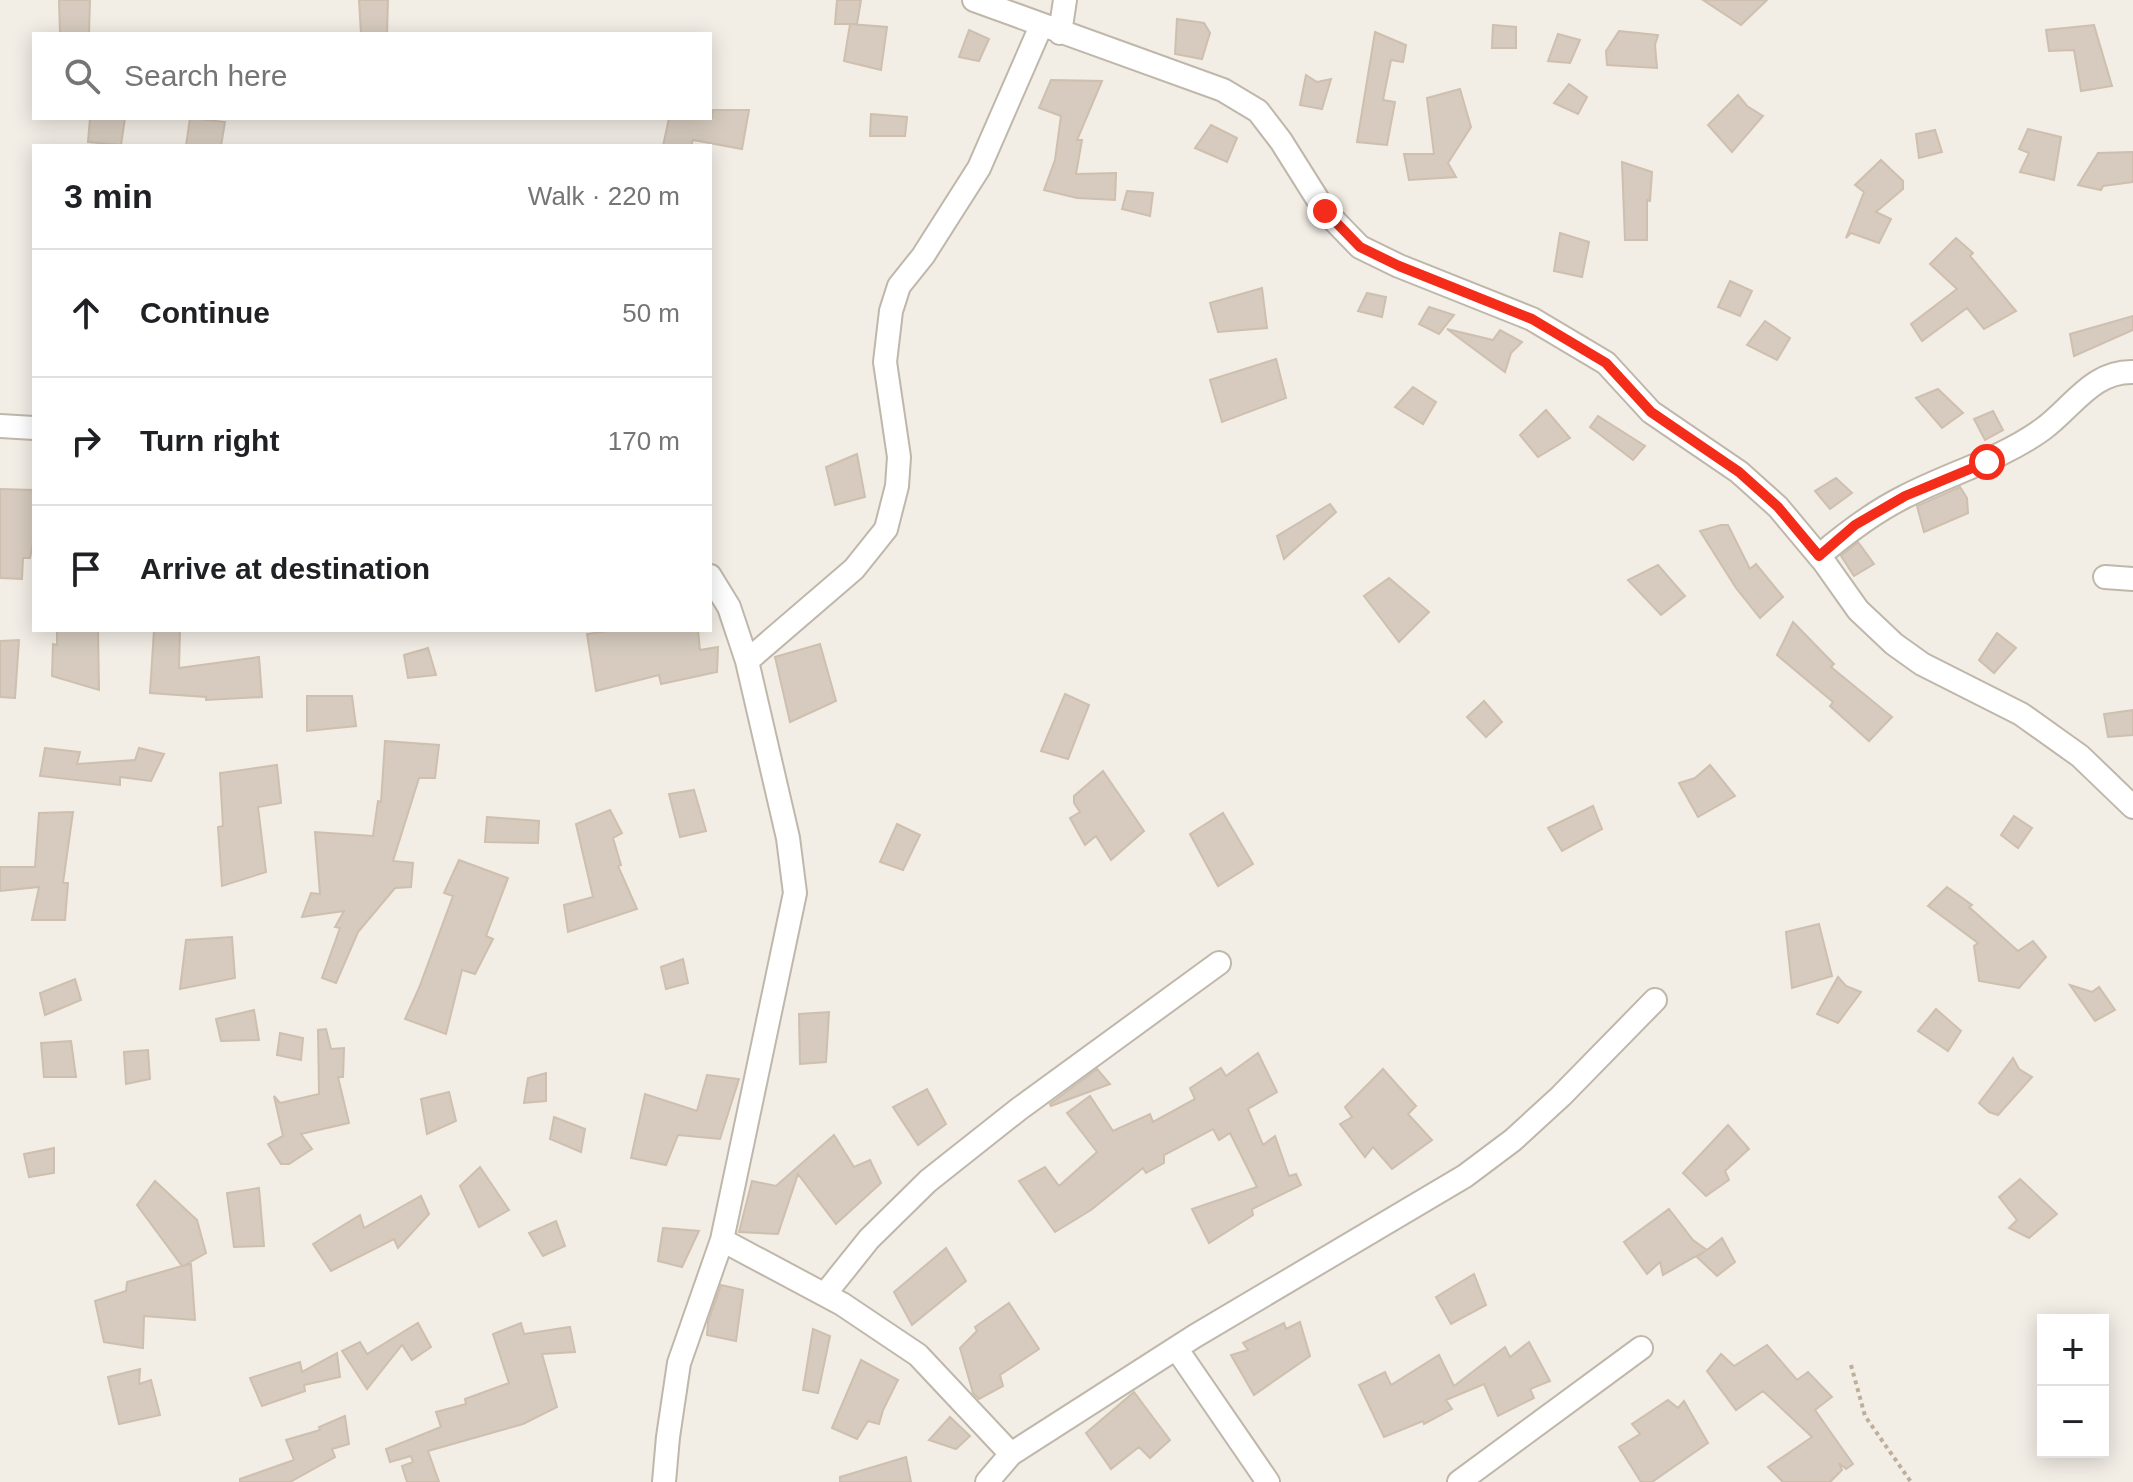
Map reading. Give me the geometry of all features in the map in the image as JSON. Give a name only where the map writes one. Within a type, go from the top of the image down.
[{"type":"street","points":[[974,0],[1223,90],[1258,111],[1281,141],[1325,211],[1360,247],[1399,266],[1532,319],[1606,363],[1651,412],[1739,472],[1778,507],[1858,610],[1894,644],[1922,664],[2021,714],[2080,756],[2133,807]]},
{"type":"street","points":[[747,661],[854,569],[886,529],[897,486],[899,457],[885,362],[891,311],[899,286],[923,256],[979,168],[1065,0]]},
{"type":"street","points":[[1819,556],[1867,517],[1905,496],[1987,462],[2043,429],[2101,377],[2133,372]]},
{"type":"street","points":[[0,426],[32,428]]},
{"type":"street","points":[[2105,577],[2133,579]]},
{"type":"street","points":[[664,1482],[679,1363],[722,1240],[795,893],[788,838],[747,661],[729,607],[712,579]]},
{"type":"street","points":[[825,1294],[869,1239],[928,1181],[1019,1109],[1219,963]]},
{"type":"street","points":[[987,1482],[1011,1454],[1176,1348],[1465,1176],[1513,1140],[1561,1096],[1655,1000]]},
{"type":"street","points":[[722,1240],[825,1294],[918,1355],[1011,1454]]},
{"type":"street","points":[[1176,1348],[1268,1482]]},
{"type":"street","points":[[1459,1482],[1641,1348]]},
{"type":"path","points":[[1851,1365],[1865,1416],[1911,1482]]},
{"type":"building","points":[[59,0],[90,0],[89,32],[60,32]]},
{"type":"building","points":[[359,0],[388,0],[387,32],[361,32]]},
{"type":"building","points":[[837,0],[861,0],[857,24],[835,24]]},
{"type":"building","points":[[1703,0],[1767,0],[1741,25]]},
{"type":"building","points":[[1177,19],[1204,23],[1210,33],[1202,59],[1175,54]]},
{"type":"building","points":[[850,24],[887,27],[881,70],[844,61]]},
{"type":"building","points":[[1493,25],[1516,27],[1516,48],[1492,48]]},
{"type":"building","points":[[2094,25],[2112,86],[2081,91],[2074,50],[2049,51],[2046,30]]},
{"type":"building","points":[[969,30],[989,39],[979,61],[959,57]]},
{"type":"building","points":[[1619,31],[1658,35],[1655,45],[1657,68],[1607,65],[1606,51]]},
{"type":"building","points":[[1375,32],[1406,45],[1403,62],[1391,60],[1383,100],[1395,102],[1387,145],[1357,142]]},
{"type":"building","points":[[1558,34],[1580,40],[1570,63],[1548,61]]},
{"type":"building","points":[[1306,75],[1317,82],[1331,79],[1322,109],[1300,105]]},
{"type":"building","points":[[1051,80],[1102,81],[1077,140],[1082,140],[1076,174],[1116,173],[1115,200],[1077,198],[1044,190],[1055,160],[1061,116],[1039,108]]},
{"type":"building","points":[[1569,84],[1587,97],[1578,114],[1554,103]]},
{"type":"building","points":[[1460,89],[1471,127],[1448,163],[1456,177],[1409,180],[1404,154],[1434,154],[1427,98]]},
{"type":"building","points":[[1738,95],[1747,106],[1763,116],[1732,152],[1708,125]]},
{"type":"building","points":[[713,110],[749,110],[742,149],[693,140],[692,144],[663,144],[669,120],[712,118]]},
{"type":"building","points":[[871,114],[907,117],[905,136],[870,136]]},
{"type":"building","points":[[90,120],[125,120],[121,144],[88,142]]},
{"type":"building","points":[[190,120],[225,122],[221,144],[186,144]]},
{"type":"building","points":[[1211,125],[1237,138],[1227,162],[1195,148]]},
{"type":"building","points":[[2028,129],[2061,137],[2054,180],[2020,172],[2029,153],[2019,149]]},
{"type":"building","points":[[1935,130],[1942,152],[1919,158],[1916,134]]},
{"type":"building","points":[[2133,152],[2133,182],[2103,186],[2101,190],[2078,185],[2098,153]]},
{"type":"building","points":[[1881,160],[1903,181],[1903,189],[1876,212],[1891,219],[1879,243],[1851,233],[1846,238],[1864,192],[1855,185]]},
{"type":"building","points":[[1622,162],[1652,172],[1650,201],[1647,200],[1647,240],[1625,240]]},
{"type":"building","points":[[1127,191],[1153,193],[1150,216],[1122,209]]},
{"type":"building","points":[[1560,233],[1589,242],[1582,277],[1554,271]]},
{"type":"building","points":[[1956,238],[1973,253],[1970,256],[2016,311],[1984,329],[1967,308],[1922,341],[1911,324],[1957,289],[1930,264]]},
{"type":"building","points":[[1730,281],[1752,291],[1740,316],[1718,307]]},
{"type":"building","points":[[1262,288],[1267,328],[1218,332],[1210,303]]},
{"type":"building","points":[[1367,293],[1386,297],[1382,317],[1358,311]]},
{"type":"building","points":[[1429,307],[1454,315],[1439,334],[1419,324]]},
{"type":"building","points":[[2133,316],[2133,330],[2074,356],[2070,334]]},
{"type":"building","points":[[1765,321],[1790,338],[1777,360],[1747,345]]},
{"type":"building","points":[[1447,329],[1493,340],[1500,330],[1522,342],[1511,353],[1505,372]]},
{"type":"building","points":[[1276,359],[1286,398],[1222,422],[1210,380]]},
{"type":"building","points":[[1413,387],[1436,402],[1423,424],[1395,407]]},
{"type":"building","points":[[1938,389],[1963,413],[1942,428],[1916,398]]},
{"type":"building","points":[[1546,410],[1570,438],[1538,457],[1520,435]]},
{"type":"building","points":[[1993,411],[2003,430],[1985,440],[1974,419]]},
{"type":"building","points":[[1598,416],[1645,446],[1633,460],[1590,427]]},
{"type":"building","points":[[857,454],[865,497],[835,505],[826,467]]},
{"type":"building","points":[[1836,478],[1852,493],[1830,509],[1815,491]]},
{"type":"building","points":[[1960,487],[1967,498],[1968,513],[1924,532],[1917,506]]},
{"type":"building","points":[[0,489],[32,490],[30,558],[23,558],[22,579],[0,578]]},
{"type":"building","points":[[1330,504],[1336,512],[1284,559],[1277,536]]},
{"type":"building","points":[[1728,525],[1750,569],[1756,564],[1783,597],[1760,618],[1736,588],[1700,531]]},
{"type":"building","points":[[1858,542],[1874,564],[1854,576],[1841,556]]},
{"type":"building","points":[[1658,565],[1685,596],[1661,615],[1628,580]]},
{"type":"building","points":[[1389,578],[1429,612],[1399,642],[1364,596]]},
{"type":"building","points":[[1793,622],[1834,664],[1831,667],[1892,717],[1869,741],[1830,706],[1833,702],[1777,655]]},
{"type":"building","points":[[57,632],[98,632],[99,690],[52,676],[53,644],[57,645]]},
{"type":"building","points":[[154,632],[180,632],[179,668],[259,657],[262,697],[206,700],[206,697],[150,693]]},
{"type":"building","points":[[698,632],[700,650],[718,647],[717,672],[661,684],[659,675],[596,691],[587,634]]},
{"type":"building","points":[[1997,633],[2016,648],[1994,673],[1979,660]]},
{"type":"building","points":[[19,640],[15,698],[0,697],[0,641]]},
{"type":"building","points":[[820,644],[836,701],[790,722],[775,657]]},
{"type":"building","points":[[428,648],[436,675],[408,678],[404,655]]},
{"type":"building","points":[[1065,694],[1089,705],[1068,759],[1041,751]]},
{"type":"building","points":[[307,696],[352,696],[356,726],[307,731]]},
{"type":"building","points":[[1484,701],[1502,722],[1486,737],[1467,717]]},
{"type":"building","points":[[2133,710],[2133,735],[2108,737],[2104,714]]},
{"type":"building","points":[[385,741],[439,745],[435,778],[419,778],[393,861],[413,863],[411,887],[395,888],[358,932],[336,983],[322,978],[340,928],[335,927],[344,911],[302,917],[311,893],[320,894],[315,832],[373,836],[378,801],[381,802]]},
{"type":"building","points":[[45,748],[80,752],[77,764],[135,760],[139,748],[164,754],[151,781],[120,777],[120,785],[40,776]]},
{"type":"building","points":[[277,765],[281,803],[258,807],[266,872],[222,886],[218,827],[223,826],[220,773]]},
{"type":"building","points":[[1710,765],[1735,796],[1698,817],[1679,783],[1695,778]]},
{"type":"building","points":[[1103,771],[1144,831],[1111,860],[1096,836],[1085,845],[1070,818],[1080,812],[1074,803],[1074,796]]},
{"type":"building","points":[[694,790],[706,831],[680,837],[669,794]]},
{"type":"building","points":[[1593,806],[1602,829],[1562,851],[1548,828]]},
{"type":"building","points":[[610,810],[622,833],[613,838],[621,865],[618,866],[637,909],[568,932],[564,905],[593,897],[576,824]]},
{"type":"building","points":[[73,812],[63,883],[68,883],[65,920],[32,920],[39,887],[0,891],[0,867],[35,867],[39,813]]},
{"type":"building","points":[[1223,813],[1253,864],[1218,886],[1190,834]]},
{"type":"building","points":[[2014,816],[2032,828],[2018,848],[2001,835]]},
{"type":"building","points":[[487,817],[539,821],[538,843],[485,842]]},
{"type":"building","points":[[897,824],[920,835],[903,870],[880,862]]},
{"type":"building","points":[[459,860],[508,878],[486,936],[493,939],[475,974],[462,970],[446,1034],[405,1019],[453,896],[444,893]]},
{"type":"building","points":[[1947,887],[1972,905],[1969,907],[2018,951],[2033,941],[2046,957],[2019,988],[1979,981],[1974,946],[1978,943],[1928,906]]},
{"type":"building","points":[[1819,924],[1832,976],[1792,988],[1786,932]]},
{"type":"building","points":[[232,937],[235,978],[180,989],[186,940]]},
{"type":"building","points":[[683,959],[688,983],[666,989],[661,967]]},
{"type":"building","points":[[1838,977],[1846,986],[1861,992],[1838,1023],[1817,1014]]},
{"type":"building","points":[[75,979],[81,1000],[45,1015],[40,993]]},
{"type":"building","points":[[2070,985],[2092,992],[2099,987],[2115,1010],[2095,1021]]},
{"type":"building","points":[[1936,1009],[1961,1031],[1948,1051],[1918,1031]]},
{"type":"building","points":[[254,1010],[259,1040],[221,1041],[216,1019]]},
{"type":"building","points":[[829,1012],[826,1062],[800,1064],[799,1014]]},
{"type":"building","points":[[326,1029],[331,1049],[344,1048],[343,1077],[338,1077],[349,1123],[301,1134],[312,1149],[289,1164],[281,1164],[268,1144],[283,1136],[274,1096],[280,1103],[319,1094],[318,1030]]},
{"type":"building","points":[[280,1033],[303,1038],[301,1060],[277,1055]]},
{"type":"building","points":[[71,1041],[76,1077],[44,1077],[41,1043]]},
{"type":"building","points":[[148,1050],[150,1079],[126,1084],[124,1052]]},
{"type":"building","points":[[1258,1053],[1277,1092],[1248,1109],[1263,1145],[1275,1136],[1289,1176],[1296,1174],[1301,1185],[1252,1209],[1253,1215],[1209,1243],[1192,1209],[1257,1187],[1230,1133],[1219,1140],[1213,1129],[1164,1155],[1164,1163],[1146,1173],[1143,1168],[1091,1210],[1055,1232],[1019,1181],[1045,1167],[1059,1186],[1097,1152],[1067,1113],[1090,1096],[1113,1131],[1150,1114],[1153,1122],[1195,1099],[1190,1088],[1221,1068],[1226,1076]]},
{"type":"building","points":[[2013,1058],[2019,1069],[2032,1077],[1998,1115],[1989,1112],[1979,1103]]},
{"type":"building","points":[[1097,1069],[1110,1084],[1051,1106],[1050,1104]]},
{"type":"building","points":[[1383,1069],[1416,1106],[1408,1114],[1432,1140],[1392,1169],[1373,1147],[1365,1157],[1340,1124],[1352,1117],[1345,1107]]},
{"type":"building","points":[[546,1073],[546,1101],[524,1103],[528,1078]]},
{"type":"building","points":[[707,1075],[739,1079],[720,1139],[678,1135],[666,1165],[631,1158],[645,1094],[697,1111]]},
{"type":"building","points":[[927,1089],[946,1124],[918,1145],[893,1107]]},
{"type":"building","points":[[449,1092],[456,1121],[427,1134],[421,1099]]},
{"type":"building","points":[[554,1117],[585,1129],[581,1152],[550,1139]]},
{"type":"building","points":[[1728,1125],[1749,1149],[1725,1171],[1729,1180],[1706,1196],[1683,1173]]},
{"type":"building","points":[[834,1135],[854,1167],[870,1160],[881,1183],[836,1224],[798,1174],[778,1234],[739,1232],[752,1181],[776,1186]]},
{"type":"building","points":[[54,1148],[54,1173],[29,1177],[24,1154]]},
{"type":"building","points":[[480,1167],[509,1210],[479,1227],[460,1186]]},
{"type":"building","points":[[2020,1179],[2057,1214],[2029,1238],[2009,1228],[2017,1220],[1999,1197]]},
{"type":"building","points":[[155,1181],[197,1220],[206,1253],[183,1266],[191,1264],[195,1320],[144,1316],[143,1348],[104,1342],[95,1301],[126,1291],[127,1282],[182,1266],[137,1205]]},
{"type":"building","points":[[259,1188],[264,1246],[234,1247],[227,1193]]},
{"type":"building","points":[[421,1196],[429,1214],[398,1248],[394,1239],[331,1271],[313,1244],[360,1215],[364,1228]]},
{"type":"building","points":[[1669,1209],[1693,1240],[1707,1250],[1722,1238],[1735,1262],[1717,1276],[1697,1257],[1705,1251],[1663,1275],[1660,1262],[1647,1274],[1624,1242]]},
{"type":"building","points":[[556,1221],[565,1246],[543,1256],[529,1233]]},
{"type":"building","points":[[663,1228],[699,1231],[682,1267],[658,1261]]},
{"type":"building","points":[[946,1248],[966,1281],[912,1325],[894,1292]]},
{"type":"building","points":[[1474,1274],[1486,1305],[1451,1324],[1436,1297]]},
{"type":"building","points":[[721,1285],[743,1290],[736,1341],[707,1335],[708,1322]]},
{"type":"building","points":[[1009,1303],[1039,1349],[1000,1375],[1003,1386],[979,1399],[973,1393],[960,1348],[977,1331],[975,1327]]},
{"type":"building","points":[[1300,1322],[1310,1356],[1254,1395],[1231,1355],[1248,1350],[1243,1343],[1284,1323],[1286,1329]]},
{"type":"building","points":[[418,1323],[431,1347],[412,1360],[402,1345],[367,1389],[342,1351],[360,1342],[367,1354]]},
{"type":"building","points":[[521,1323],[524,1334],[570,1327],[575,1352],[542,1354],[557,1407],[523,1424],[428,1451],[439,1482],[407,1482],[402,1466],[413,1462],[411,1456],[390,1462],[386,1449],[441,1427],[436,1412],[466,1404],[465,1399],[509,1383],[493,1334]]},
{"type":"building","points":[[813,1329],[830,1336],[818,1393],[803,1390]]},
{"type":"building","points":[[1529,1342],[1550,1381],[1530,1389],[1534,1398],[1498,1416],[1484,1384],[1446,1400],[1452,1409],[1424,1424],[1423,1421],[1384,1437],[1359,1385],[1385,1372],[1391,1385],[1439,1355],[1454,1386],[1505,1347],[1510,1357]]},
{"type":"building","points":[[1767,1345],[1797,1380],[1808,1372],[1832,1397],[1815,1410],[1853,1464],[1846,1469],[1839,1463],[1842,1470],[1830,1482],[1783,1482],[1768,1467],[1812,1437],[1763,1391],[1736,1410],[1707,1371],[1721,1354],[1734,1366]]},
{"type":"building","points":[[337,1353],[340,1377],[304,1385],[305,1391],[262,1406],[250,1378],[300,1362],[302,1372]]},
{"type":"building","points":[[861,1360],[898,1380],[879,1424],[868,1421],[857,1439],[832,1428]]},
{"type":"building","points":[[140,1369],[139,1384],[151,1380],[160,1415],[119,1424],[108,1377]]},
{"type":"building","points":[[1134,1392],[1170,1440],[1150,1458],[1139,1447],[1111,1469],[1086,1433]]},
{"type":"building","points":[[1668,1400],[1678,1408],[1684,1401],[1708,1443],[1652,1482],[1641,1482],[1619,1447],[1640,1434],[1632,1424]]},
{"type":"building","points":[[345,1416],[349,1444],[332,1449],[335,1457],[290,1482],[240,1482],[240,1479],[294,1460],[286,1440],[320,1430],[319,1427]]},
{"type":"building","points":[[950,1417],[970,1436],[956,1449],[929,1440]]},
{"type":"building","points":[[906,1457],[911,1482],[840,1482],[840,1477]]},
{"type":"route","points":[[1325,211],[1360,247],[1399,266],[1532,319],[1606,363],[1651,412],[1739,472],[1778,507],[1819,556],[1855,525],[1905,496],[1987,462]]}]
